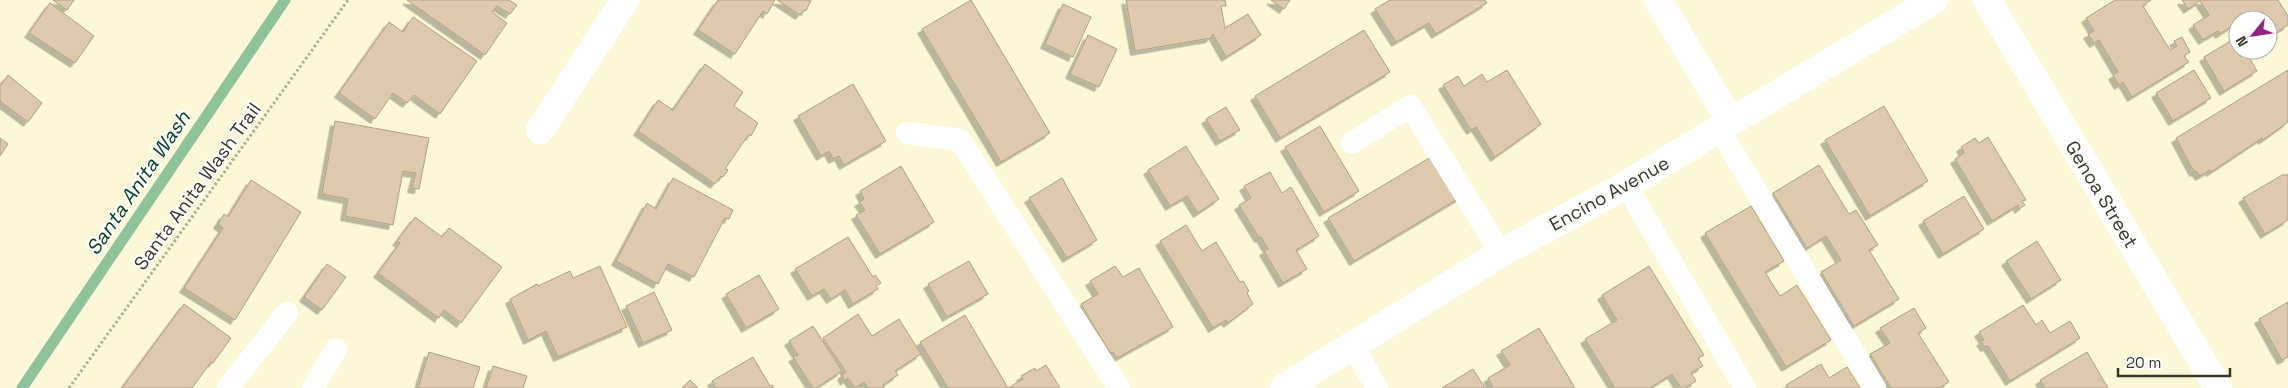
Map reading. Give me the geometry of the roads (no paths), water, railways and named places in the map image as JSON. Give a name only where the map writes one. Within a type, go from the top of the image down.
[{"type":"street","points":[[540,130],[625,0]]},
{"type":"street","points":[[1658,0],[1725,126]]},
{"type":"street","name":"Encino Avenue","points":[[1284,388],[1501,253],[1626,186],[1934,0]]},
{"type":"street","name":"Genoa Street","points":[[1987,0],[2218,388]]},
{"type":"lane","points":[[1352,142],[1410,106],[1501,253]]},
{"type":"lane","points":[[1725,126],[1875,388]]},
{"type":"lane","points":[[907,133],[960,140],[1119,388]]},
{"type":"lane","points":[[1626,186],[1744,388]]},
{"type":"lane","points":[[228,388],[287,313]]},
{"type":"lane","points":[[1353,346],[1377,388]]},
{"type":"lane","points":[[313,388],[336,349]]},
{"type":"waterway","name":"Santa Anita Wash","points":[[22,388],[285,0]]}]
